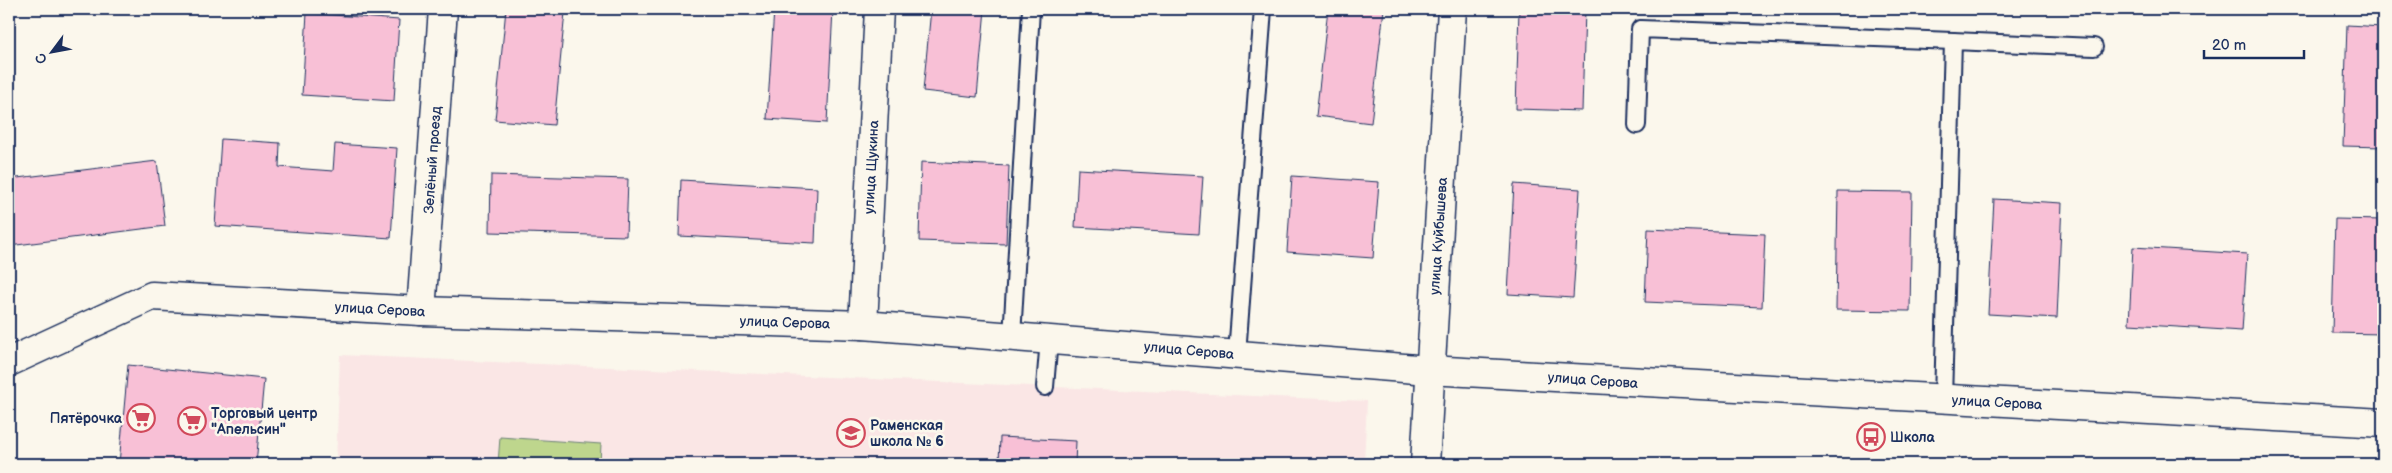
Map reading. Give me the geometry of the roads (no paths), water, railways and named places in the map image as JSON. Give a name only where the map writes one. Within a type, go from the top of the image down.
[{"type":"street","name":"Зелёный проезд","points":[[421,311],[443,9]]},
{"type":"street","name":"улица Щукина","points":[[863,325],[879,9]]},
{"type":"street","name":"улица Куйбышева","points":[[1425,464],[1429,370],[1452,9]]},
{"type":"street","name":"улица Серова","points":[[9,362],[152,296],[421,311],[863,325],[1429,370],[2383,423]]},
{"type":"lane","points":[[1012,337],[1031,9]]},
{"type":"lane","points":[[1237,354],[1263,9]]},
{"type":"lane","points":[[1637,125],[1640,29],[2094,47]]},
{"type":"lane","points":[[1943,400],[1953,41]]},
{"type":"lane","points":[[1045,387],[1049,339]]},
{"type":"place","name":"Пятёрочка","points":[[141,418]]},
{"type":"place","name":"Торговый центр \"Апельсин\"","points":[[192,421]]},
{"type":"place","name":"Раменская школа № 6","points":[[851,433]]},
{"type":"place","name":"Школа","points":[[1871,437]]}]
